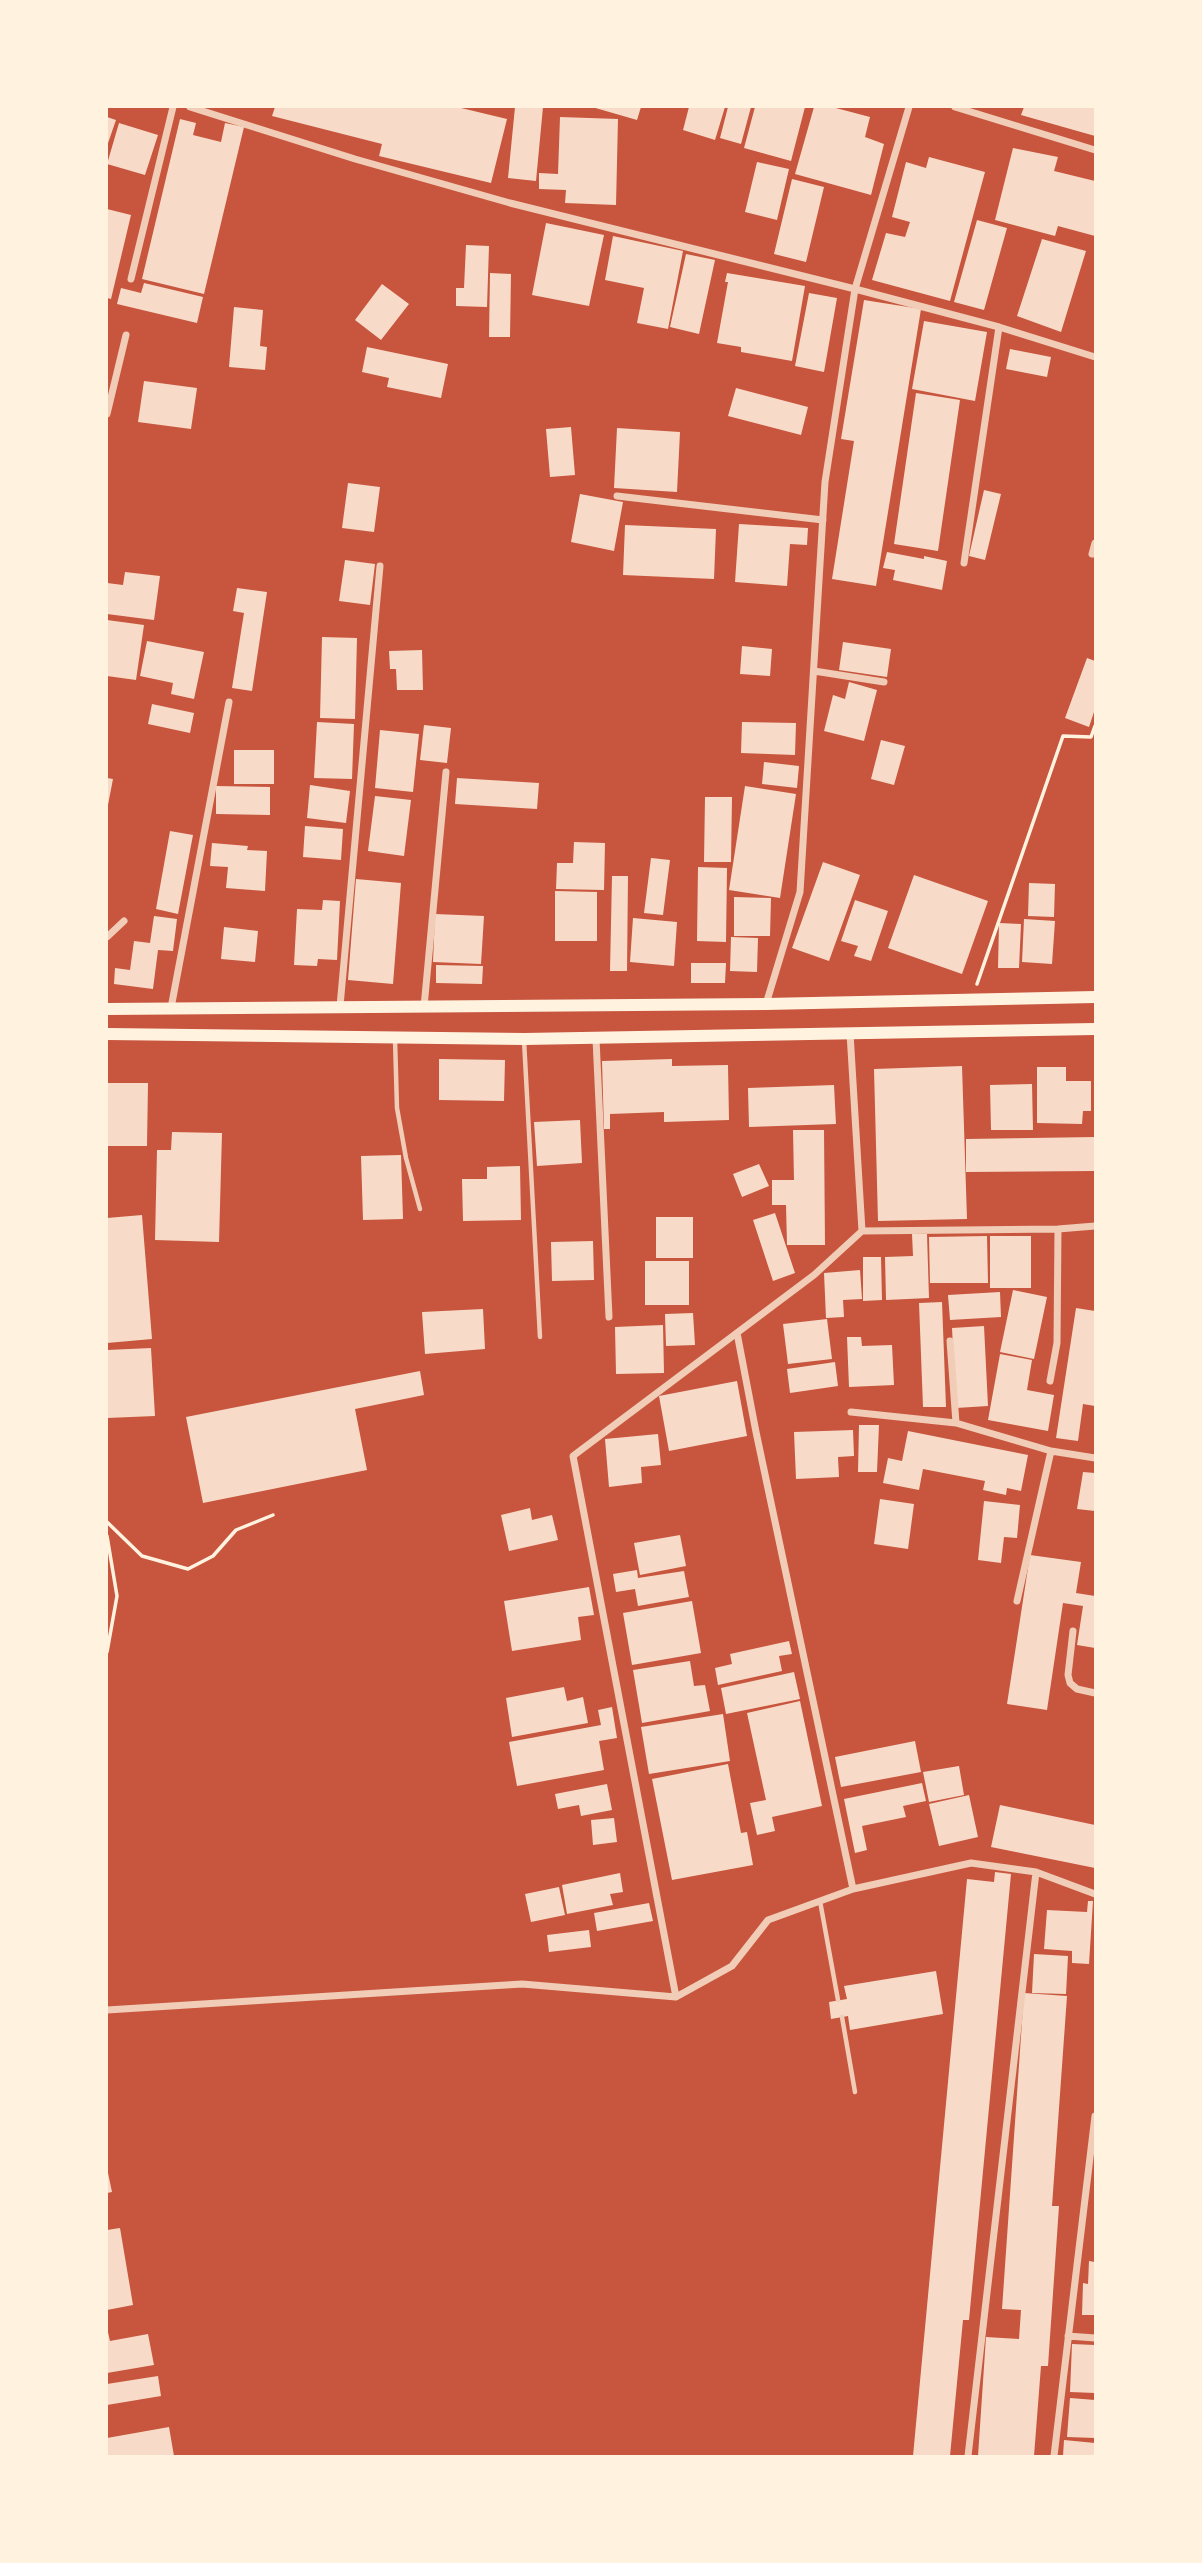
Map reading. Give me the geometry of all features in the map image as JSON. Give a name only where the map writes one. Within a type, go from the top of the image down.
[{"type":"main road","points":[[107,1009],[766,1004],[1095,998]]},
{"type":"main road","points":[[107,1034],[596,1039],[1095,1029]]},
{"type":"street","points":[[131,279],[173,107]]},
{"type":"street","points":[[190,107],[355,159],[510,203],[855,289],[999,327],[1095,357]]},
{"type":"street","points":[[766,1004],[800,892],[825,482],[855,289],[909,107]]},
{"type":"street","points":[[955,107],[1095,149]]},
{"type":"street","points":[[964,563],[999,327]]},
{"type":"street","points":[[107,414],[127,335]]},
{"type":"street","points":[[617,496],[823,520]]},
{"type":"street","points":[[1095,543],[1095,554]]},
{"type":"street","points":[[340,1006],[380,566]]},
{"type":"street","points":[[814,671],[884,682]]},
{"type":"street","points":[[171,1008],[229,702]]},
{"type":"street","points":[[424,1007],[446,772]]},
{"type":"street","points":[[107,937],[124,921]]},
{"type":"street","points":[[850,1033],[862,1231]]},
{"type":"street","points":[[596,1039],[609,1317]]},
{"type":"street","points":[[676,1997],[573,1456],[814,1275],[862,1231],[1058,1229],[1095,1226]]},
{"type":"street","points":[[1050,1381],[1056,1343],[1058,1229]]},
{"type":"street","points":[[737,1333],[853,1888]]},
{"type":"street","points":[[950,1341],[956,1423]]},
{"type":"street","points":[[851,1412],[956,1423],[1051,1451],[1095,1458]]},
{"type":"street","points":[[1017,1601],[1051,1451]]},
{"type":"street","points":[[1073,1631],[1068,1675],[1070,1683],[1077,1689],[1095,1693]]},
{"type":"street","points":[[107,2010],[522,1984],[676,1997],[732,1966],[768,1920],[853,1888],[971,1863],[1036,1872],[1095,1894]]},
{"type":"street","points":[[968,2456],[1036,1872]]},
{"type":"street","points":[[1054,2456],[1095,2116]]},
{"type":"street","points":[[1068,2336],[1095,2338]]},
{"type":"lane","points":[[395,1039],[397,1108],[406,1158],[420,1209]]},
{"type":"lane","points":[[524,1039],[540,1337]]},
{"type":"lane","points":[[820,1901],[838,2000]]},
{"type":"lane","points":[[842,2018],[855,2092]]},
{"type":"path","points":[[973,1000],[1063,736],[1091,737],[1095,726]]},
{"type":"path","points":[[107,1522],[142,1556],[188,1569],[213,1556],[236,1530],[273,1516]]},
{"type":"path","points":[[107,1535],[117,1596],[107,1652]]},
{"type":"building","points":[[275,107],[457,107],[507,119],[491,183],[379,156],[382,144],[272,116]]},
{"type":"building","points":[[515,107],[543,107],[536,181],[508,178]]},
{"type":"building","points":[[592,107],[641,107],[637,120]]},
{"type":"building","points":[[689,107],[725,107],[715,140],[683,130]]},
{"type":"building","points":[[728,107],[751,107],[741,144],[720,138]]},
{"type":"building","points":[[755,107],[805,107],[791,161],[744,148]]},
{"type":"building","points":[[814,107],[832,107],[870,117],[865,137],[884,144],[871,195],[795,174]]},
{"type":"building","points":[[1024,107],[1095,107],[1095,136],[1021,115]]},
{"type":"building","points":[[107,117],[116,120],[107,146]]},
{"type":"building","points":[[560,117],[618,119],[616,205],[565,203],[566,190],[539,189],[539,173],[558,174]]},
{"type":"building","points":[[180,119],[196,123],[193,135],[221,142],[225,123],[244,127],[204,294],[142,279]]},
{"type":"building","points":[[119,123],[158,135],[145,175],[107,164]]},
{"type":"building","points":[[1013,148],[1058,157],[1054,171],[1095,181],[1095,236],[1058,226],[1055,236],[995,220]]},
{"type":"building","points":[[929,157],[985,172],[950,301],[872,280],[886,233],[905,237],[910,222],[892,217],[906,162],[926,168]]},
{"type":"building","points":[[757,162],[789,169],[777,220],[745,212]]},
{"type":"building","points":[[792,179],[824,187],[806,262],[774,254]]},
{"type":"building","points":[[107,209],[131,215],[111,299],[107,298]]},
{"type":"building","points":[[977,220],[1007,228],[984,310],[954,302]]},
{"type":"building","points":[[546,223],[604,235],[589,306],[532,295]]},
{"type":"building","points":[[613,236],[683,251],[668,329],[637,323],[644,288],[605,280]]},
{"type":"building","points":[[1042,239],[1086,251],[1061,332],[1017,316]]},
{"type":"building","points":[[466,245],[489,246],[487,307],[456,306],[456,288],[464,288]]},
{"type":"building","points":[[686,254],[715,260],[699,334],[670,327]]},
{"type":"building","points":[[490,273],[511,274],[510,337],[489,337]]},
{"type":"building","points":[[727,273],[805,286],[792,361],[741,352],[741,347],[717,343],[728,282],[725,282]]},
{"type":"building","points":[[144,283],[203,297],[197,323],[117,304],[121,288],[141,293]]},
{"type":"building","points":[[382,284],[409,304],[381,340],[355,320]]},
{"type":"building","points":[[809,293],[837,298],[824,372],[795,366]]},
{"type":"building","points":[[864,300],[921,309],[876,586],[832,579],[854,441],[841,439]]},
{"type":"building","points":[[234,307],[263,310],[260,346],[267,347],[265,370],[229,367]]},
{"type":"building","points":[[924,321],[987,332],[975,401],[912,389]]},
{"type":"building","points":[[367,347],[448,364],[441,398],[387,387],[389,378],[362,372]]},
{"type":"building","points":[[1010,349],[1051,357],[1047,377],[1006,369]]},
{"type":"building","points":[[144,381],[197,388],[191,429],[138,422]]},
{"type":"building","points":[[736,388],[808,407],[801,435],[728,416]]},
{"type":"building","points":[[916,393],[960,400],[938,551],[894,544]]},
{"type":"building","points":[[571,427],[575,475],[550,477],[546,429]]},
{"type":"building","points":[[617,428],[680,432],[677,492],[614,488]]},
{"type":"building","points":[[348,483],[380,487],[374,532],[342,528]]},
{"type":"building","points":[[984,490],[1001,494],[985,560],[969,556]]},
{"type":"building","points":[[580,494],[623,502],[614,551],[571,542]]},
{"type":"building","points":[[739,524],[808,528],[807,545],[790,544],[787,586],[735,582]]},
{"type":"building","points":[[625,525],[716,529],[714,579],[623,575]]},
{"type":"building","points":[[887,552],[947,561],[942,590],[893,580],[895,570],[883,568]]},
{"type":"building","points":[[345,560],[375,564],[370,605],[339,601]]},
{"type":"building","points":[[125,572],[160,576],[154,620],[107,614],[107,583],[123,585]]},
{"type":"building","points":[[237,588],[267,592],[252,691],[232,688],[244,613],[233,611]]},
{"type":"building","points":[[107,620],[144,625],[136,680],[107,676]]},
{"type":"building","points":[[322,637],[357,638],[355,719],[320,718]]},
{"type":"building","points":[[147,641],[204,652],[194,699],[171,694],[173,683],[140,676]]},
{"type":"building","points":[[843,642],[891,649],[887,677],[839,670]]},
{"type":"building","points":[[742,646],[772,649],[770,676],[740,674]]},
{"type":"building","points":[[422,650],[423,690],[397,690],[396,669],[390,669],[389,651]]},
{"type":"building","points":[[1087,658],[1095,661],[1095,709],[1089,727],[1065,718]]},
{"type":"building","points":[[849,682],[877,690],[864,741],[824,731],[833,695],[845,699]]},
{"type":"building","points":[[152,704],[194,713],[190,733],[148,724]]},
{"type":"building","points":[[317,722],[354,724],[352,779],[314,778]]},
{"type":"building","points":[[742,722],[796,723],[795,755],[741,753]]},
{"type":"building","points":[[424,725],[451,728],[447,763],[420,760]]},
{"type":"building","points":[[380,730],[419,734],[413,792],[375,788]]},
{"type":"building","points":[[881,740],[905,746],[894,785],[871,779]]},
{"type":"building","points":[[234,750],[274,750],[274,784],[234,784]]},
{"type":"building","points":[[764,762],[799,766],[797,788],[762,784]]},
{"type":"building","points":[[107,778],[113,779],[108,805],[107,805]]},
{"type":"building","points":[[457,778],[539,783],[537,809],[455,804]]},
{"type":"building","points":[[310,785],[350,791],[346,823],[307,818]]},
{"type":"building","points":[[216,786],[270,787],[270,815],[216,814]]},
{"type":"building","points":[[745,786],[796,794],[780,898],[729,890]]},
{"type":"building","points":[[375,796],[411,800],[404,856],[368,851]]},
{"type":"building","points":[[705,797],[732,797],[731,862],[704,862]]},
{"type":"building","points":[[305,826],[343,829],[341,860],[303,857]]},
{"type":"building","points":[[170,831],[193,835],[178,914],[156,909]]},
{"type":"building","points":[[574,842],[605,843],[604,890],[556,889],[557,863],[573,863]]},
{"type":"building","points":[[212,843],[248,846],[247,850],[267,851],[265,891],[226,888],[228,867],[210,866]]},
{"type":"building","points":[[651,858],[670,860],[663,915],[644,913]]},
{"type":"building","points":[[823,862],[860,875],[829,961],[792,948]]},
{"type":"building","points":[[698,867],[727,868],[726,942],[697,941]]},
{"type":"building","points":[[914,875],[988,901],[962,974],[888,948]]},
{"type":"building","points":[[612,876],[628,876],[627,971],[610,971]]},
{"type":"building","points":[[356,879],[401,883],[393,984],[348,980]]},
{"type":"building","points":[[1029,883],[1055,884],[1054,917],[1028,916]]},
{"type":"building","points":[[555,891],[597,892],[597,941],[555,941]]},
{"type":"building","points":[[734,897],[771,898],[770,936],[734,936]]},
{"type":"building","points":[[323,900],[340,901],[337,960],[318,959],[317,966],[294,965],[297,909],[322,910]]},
{"type":"building","points":[[855,900],[888,911],[871,961],[854,956],[858,946],[841,941]]},
{"type":"building","points":[[435,914],[484,916],[481,964],[433,962]]},
{"type":"building","points":[[154,916],[177,919],[173,951],[158,950],[153,989],[114,984],[115,968],[130,970],[134,941],[150,943]]},
{"type":"building","points":[[633,918],[677,922],[674,966],[630,962]]},
{"type":"building","points":[[1024,919],[1055,921],[1052,964],[1022,962]]},
{"type":"building","points":[[999,923],[1021,924],[1019,968],[998,968]]},
{"type":"building","points":[[224,927],[258,931],[255,962],[221,959]]},
{"type":"building","points":[[731,937],[758,938],[757,972],[730,971]]},
{"type":"building","points":[[691,963],[726,963],[725,983],[691,983]]},
{"type":"building","points":[[436,965],[483,966],[482,984],[436,983]]},
{"type":"building","points":[[439,1059],[505,1060],[504,1101],[439,1100]]},
{"type":"building","points":[[672,1059],[672,1066],[728,1065],[729,1120],[664,1122],[664,1112],[610,1114],[610,1129],[604,1129],[602,1061]]},
{"type":"building","points":[[962,1066],[967,1219],[878,1221],[874,1069]]},
{"type":"building","points":[[1037,1067],[1066,1067],[1066,1081],[1091,1081],[1091,1111],[1083,1111],[1082,1124],[1037,1123]]},
{"type":"building","points":[[107,1083],[148,1083],[147,1146],[107,1146]]},
{"type":"building","points":[[1032,1084],[1033,1130],[991,1130],[990,1085]]},
{"type":"building","points":[[834,1085],[836,1124],[749,1127],[748,1088]]},
{"type":"building","points":[[580,1120],[582,1163],[537,1166],[534,1122]]},
{"type":"building","points":[[793,1130],[824,1130],[825,1245],[787,1245],[786,1205],[772,1205],[772,1180],[794,1180]]},
{"type":"building","points":[[172,1132],[222,1133],[219,1242],[155,1240],[157,1150],[171,1150]]},
{"type":"building","points":[[1095,1137],[1095,1171],[966,1172],[966,1139]]},
{"type":"building","points":[[401,1155],[403,1219],[363,1220],[361,1156]]},
{"type":"building","points":[[759,1164],[769,1186],[742,1197],[733,1174]]},
{"type":"building","points":[[520,1166],[521,1220],[463,1221],[462,1179],[487,1179],[487,1167]]},
{"type":"building","points":[[775,1213],[795,1273],[773,1281],[753,1220]]},
{"type":"building","points":[[142,1215],[152,1339],[107,1343],[107,1218]]},
{"type":"building","points":[[656,1217],[693,1217],[693,1258],[656,1258]]},
{"type":"building","points":[[912,1234],[927,1234],[929,1298],[886,1300],[885,1257],[913,1256]]},
{"type":"building","points":[[987,1236],[988,1283],[930,1283],[929,1237]]},
{"type":"building","points":[[990,1236],[1031,1236],[1031,1288],[990,1288]]},
{"type":"building","points":[[593,1241],[594,1280],[552,1281],[551,1242]]},
{"type":"building","points":[[863,1257],[881,1257],[882,1300],[863,1301]]},
{"type":"building","points":[[645,1261],[689,1261],[689,1305],[645,1305]]},
{"type":"building","points":[[860,1270],[862,1299],[843,1300],[844,1317],[826,1318],[824,1273]]},
{"type":"building","points":[[1013,1290],[1047,1297],[1034,1359],[1000,1352]]},
{"type":"building","points":[[1000,1292],[1001,1317],[950,1320],[948,1295]]},
{"type":"building","points":[[942,1302],[946,1407],[923,1407],[919,1303]]},
{"type":"building","points":[[1076,1308],[1095,1311],[1095,1406],[1083,1404],[1078,1441],[1056,1438]]},
{"type":"building","points":[[483,1309],[485,1349],[425,1354],[422,1312]]},
{"type":"building","points":[[693,1313],[695,1345],[666,1346],[665,1314]]},
{"type":"building","points":[[827,1319],[832,1359],[788,1364],[783,1324]]},
{"type":"building","points":[[663,1325],[664,1373],[616,1374],[615,1327]]},
{"type":"building","points":[[984,1326],[988,1406],[956,1408],[952,1328]]},
{"type":"building","points":[[847,1337],[861,1337],[862,1346],[892,1345],[894,1385],[849,1387]]},
{"type":"building","points":[[151,1348],[155,1416],[107,1418],[107,1350]]},
{"type":"building","points":[[1000,1354],[1032,1360],[1027,1390],[1054,1395],[1048,1431],[988,1420]]},
{"type":"building","points":[[835,1362],[838,1386],[790,1393],[787,1369]]},
{"type":"building","points":[[420,1371],[424,1395],[355,1409],[367,1470],[203,1503],[186,1417]]},
{"type":"building","points":[[737,1381],[747,1436],[669,1451],[659,1396]]},
{"type":"building","points":[[859,1425],[879,1425],[877,1472],[858,1472]]},
{"type":"building","points":[[853,1430],[854,1456],[838,1457],[839,1477],[796,1479],[794,1432]]},
{"type":"building","points":[[908,1431],[1028,1455],[1021,1491],[1007,1488],[1006,1495],[983,1490],[985,1481],[923,1469],[919,1490],[883,1483],[888,1458],[902,1461]]},
{"type":"building","points":[[658,1434],[661,1465],[641,1467],[642,1483],[609,1487],[605,1439]]},
{"type":"building","points":[[1083,1472],[1095,1473],[1095,1511],[1077,1509]]},
{"type":"building","points":[[880,1499],[914,1504],[908,1549],[874,1544]]},
{"type":"building","points":[[984,1501],[1020,1505],[1017,1538],[1004,1537],[1001,1563],[978,1560]]},
{"type":"building","points":[[530,1508],[532,1520],[552,1515],[558,1540],[509,1551],[501,1515]]},
{"type":"building","points":[[680,1535],[686,1566],[640,1575],[634,1543]]},
{"type":"building","points":[[1030,1555],[1081,1562],[1076,1593],[1095,1596],[1095,1648],[1077,1645],[1083,1606],[1063,1603],[1047,1710],[1007,1704]]},
{"type":"building","points":[[637,1570],[638,1578],[684,1571],[689,1597],[638,1606],[635,1589],[616,1592],[613,1574]]},
{"type":"building","points":[[589,1587],[594,1615],[578,1617],[581,1640],[512,1651],[504,1601]]},
{"type":"building","points":[[692,1601],[701,1653],[632,1665],[623,1613]]},
{"type":"building","points":[[789,1641],[792,1654],[779,1656],[782,1671],[718,1685],[715,1668],[732,1664],[730,1654]]},
{"type":"building","points":[[690,1661],[694,1686],[705,1685],[710,1711],[642,1723],[633,1670]]},
{"type":"building","points":[[794,1672],[800,1699],[726,1714],[721,1688]]},
{"type":"building","points":[[564,1687],[567,1701],[583,1697],[588,1723],[512,1737],[506,1698]]},
{"type":"building","points":[[800,1701],[822,1806],[772,1817],[775,1831],[757,1835],[750,1803],[766,1800],[747,1713]]},
{"type":"building","points":[[612,1707],[617,1738],[599,1741],[604,1770],[517,1786],[509,1742],[601,1725],[598,1710]]},
{"type":"building","points":[[723,1714],[730,1761],[649,1774],[641,1727]]},
{"type":"building","points":[[915,1741],[921,1772],[841,1787],[835,1757]]},
{"type":"building","points":[[728,1764],[741,1833],[747,1832],[753,1865],[672,1880],[652,1779]]},
{"type":"building","points":[[959,1766],[964,1795],[929,1802],[923,1772]]},
{"type":"building","points":[[922,1783],[926,1801],[903,1806],[906,1817],[862,1826],[867,1850],[855,1853],[844,1799]]},
{"type":"building","points":[[607,1784],[612,1810],[581,1816],[579,1805],[558,1809],[555,1794]]},
{"type":"building","points":[[969,1795],[978,1837],[939,1846],[929,1804]]},
{"type":"building","points":[[1000,1805],[1095,1825],[1095,1868],[991,1847]]},
{"type":"building","points":[[614,1818],[617,1842],[593,1845],[591,1820]]},
{"type":"building","points":[[995,1872],[1011,1874],[969,2320],[963,2320],[950,2456],[913,2456],[967,1879],[994,1882]]},
{"type":"building","points":[[620,1873],[623,1892],[610,1894],[613,1905],[567,1914],[562,1885]]},
{"type":"building","points":[[559,1887],[565,1915],[531,1922],[525,1894]]},
{"type":"building","points":[[1088,1901],[1093,1901],[1089,1964],[1072,1963],[1072,1951],[1044,1949],[1047,1910],[1087,1912]]},
{"type":"building","points":[[649,1903],[653,1921],[597,1931],[594,1913]]},
{"type":"building","points":[[589,1930],[591,1947],[549,1952],[547,1935]]},
{"type":"building","points":[[1034,1954],[1068,1956],[1066,1994],[1032,1993]]},
{"type":"building","points":[[936,1971],[943,2014],[850,2030],[848,2016],[831,2019],[829,2002],[847,1999],[844,1986]]},
{"type":"building","points":[[1024,1993],[1067,1996],[1052,2206],[1059,2206],[1048,2366],[1041,2366],[1034,2456],[978,2456],[986,2337],[1019,2339],[1021,2310],[1002,2309]]},
{"type":"building","points":[[107,2174],[112,2192],[107,2193]]},
{"type":"building","points":[[120,2228],[133,2305],[107,2310],[107,2230]]},
{"type":"building","points":[[1089,2261],[1095,2262],[1095,2315],[1082,2315],[1083,2283],[1088,2284]]},
{"type":"building","points":[[107,2328],[110,2341],[148,2334],[154,2365],[107,2373]]},
{"type":"building","points":[[1072,2344],[1095,2345],[1095,2393],[1070,2392]]},
{"type":"building","points":[[158,2376],[161,2396],[107,2405],[107,2384]]},
{"type":"building","points":[[1070,2398],[1095,2400],[1095,2438],[1067,2437]]},
{"type":"building","points":[[169,2427],[174,2456],[107,2456],[107,2438]]},
{"type":"building","points":[[1064,2440],[1095,2443],[1095,2456],[1063,2456]]}]
